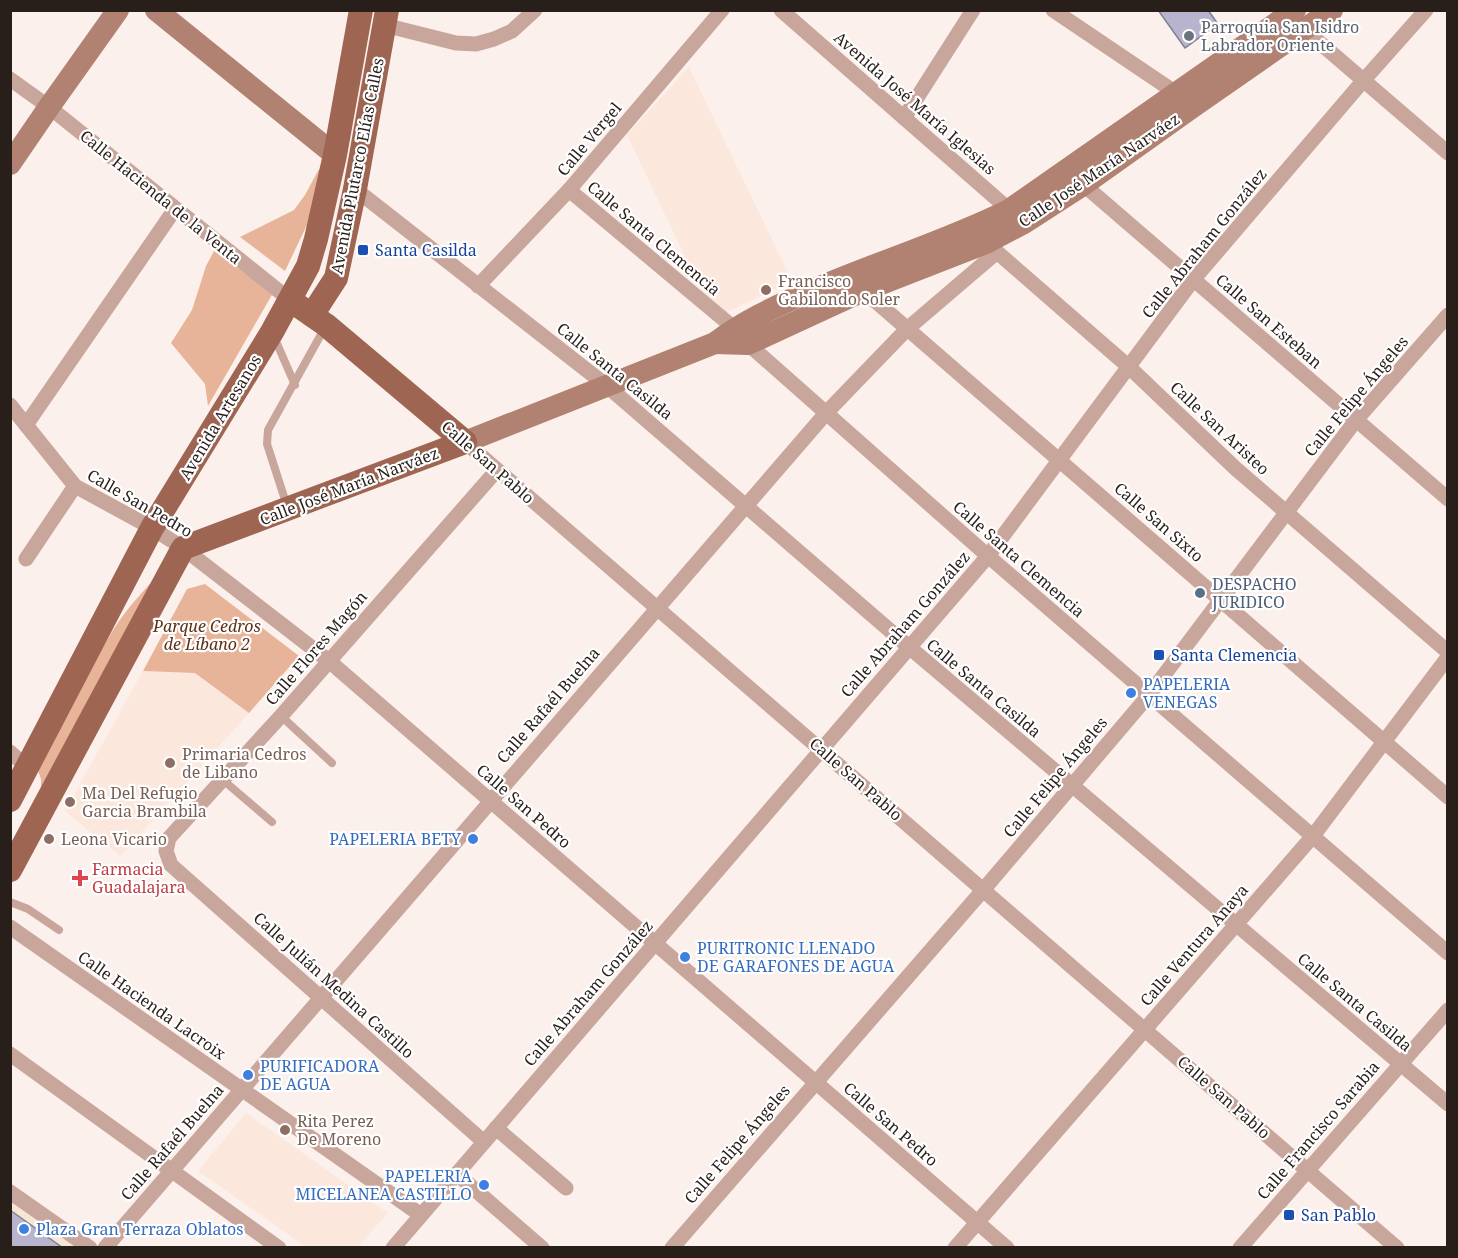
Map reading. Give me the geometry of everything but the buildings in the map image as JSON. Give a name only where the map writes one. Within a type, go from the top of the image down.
[{"type":"main road","name":"Avenida Artesanos","points":[[10,800],[152,528],[272,332],[312,254],[335,155],[362,10]]},
{"type":"main road","name":"Avenida Plutarco Elías Calles","points":[[319,320],[336,278],[355,189],[385,18]]},
{"type":"main road","name":"Calle Hacienda de la Venta","points":[[290,300],[319,320]]},
{"type":"main road","name":"Calle San Pablo","points":[[319,320],[465,442]]},
{"type":"main road","name":"Calle José María Narváez","points":[[183,548],[465,442]]},
{"type":"main road","points":[[10,870],[183,548]]},
{"type":"main road","points":[[10,844],[37,790],[38,783],[28,768]]},
{"type":"street","points":[[10,164],[118,10]]},
{"type":"street","points":[[156,10],[335,155]]},
{"type":"street","points":[[385,18],[456,43],[476,44],[512,31],[535,10]]},
{"type":"street","name":"Calle Vergel","points":[[478,286],[569,190],[722,10]]},
{"type":"street","name":"Avenida José María Iglesias","points":[[781,10],[1017,217]]},
{"type":"street","points":[[904,118],[973,10]]},
{"type":"street","points":[[1053,10],[1185,99]]},
{"type":"street","name":"Calle José María Narváez","points":[[465,442],[715,343],[741,336],[863,291],[989,239],[1185,99],[1292,16],[1332,10]]},
{"type":"street","name":"Calle Abraham González","points":[[393,1248],[988,556],[1193,280],[1426,10]]},
{"type":"street","points":[[1292,16],[1363,81],[1448,153]]},
{"type":"street","name":"Calle Hacienda de la Venta","points":[[10,79],[49,107],[290,300]]},
{"type":"street","name":"Calle San Esteban","points":[[1076,177],[1448,499]]},
{"type":"street","name":"Calle Santa Casilda","points":[[355,189],[607,386],[909,647],[1448,1104]]},
{"type":"street","name":"Calle Santa Clemencia","points":[[569,190],[741,336],[988,556],[1448,952]]},
{"type":"street","points":[[26,425],[175,209]]},
{"type":"street","name":"Calle José María Narváez","points":[[741,336],[765,311],[846,276],[989,239]]},
{"type":"street","name":"Calle Rafaél Buelna","points":[[105,1248],[827,412],[989,239]]},
{"type":"street","name":"Calle San Aristeo","points":[[989,239],[1235,468],[1448,652]]},
{"type":"street","name":"Calle San Sixto","points":[[846,276],[1448,797]]},
{"type":"street","name":"Calle Felipe Ángeles","points":[[672,1248],[1149,695],[1356,420],[1448,315]]},
{"type":"street","name":"Calle San Pedro","points":[[11,406],[75,486],[152,528],[183,548],[329,661],[1007,1248]]},
{"type":"street","name":"Calle San Pablo","points":[[465,442],[1397,1248]]},
{"type":"street","name":"Calle Flores Magón","points":[[166,851],[169,838],[281,716],[496,470]]},
{"type":"street","points":[[26,559],[75,486]]},
{"type":"street","name":"Calle Ventura Anaya","points":[[955,1248],[1313,836],[1448,657]]},
{"type":"street","points":[[10,752],[28,768]]},
{"type":"street","name":"Calle Julián Medina Castillo","points":[[166,851],[171,865],[484,1142]]},
{"type":"street","name":"Calle Hacienda Lacroix","points":[[10,927],[421,1215]]},
{"type":"street","name":"Calle Francisco Sarabia","points":[[1240,1248],[1448,1010]]},
{"type":"street","points":[[10,1054],[279,1248]]},
{"type":"street","points":[[496,1128],[566,1188]]},
{"type":"street","points":[[457,1174],[542,1248]]},
{"type":"street","points":[[10,1192],[90,1248]]},
{"type":"lane","points":[[289,510],[267,444],[268,430],[295,385],[319,320]]},
{"type":"lane","points":[[272,332],[295,385]]},
{"type":"lane","points":[[281,716],[332,763]]},
{"type":"lane","points":[[223,780],[272,822]]},
{"type":"lane","points":[[10,902],[28,909],[59,930]]},
{"type":"shaded area","points":[[689,67],[792,281],[725,313],[702,292],[627,135]]},
{"type":"shaded area","points":[[143,671],[195,673],[249,713],[120,856],[65,811]]},
{"type":"shaded area","points":[[246,1113],[388,1213],[358,1247],[306,1247],[198,1171]]},
{"type":"shaded area","points":[[11,1194],[86,1247],[11,1247]]},
{"type":"green space","points":[[319,169],[324,171],[314,210],[285,271],[240,237],[294,210]]},
{"type":"green space","points":[[214,251],[273,293],[208,406],[205,384],[171,343],[192,310],[206,266]]},
{"type":"green space","points":[[163,570],[41,789],[41,779],[37,768],[93,664],[124,614]]},
{"type":"green space","name":"Parque Cedros de Líbano 2","points":[[205,584],[299,656],[249,713],[195,673],[143,671],[187,589]]},
{"type":"place","name":"Parroquia San Isidro Labrador Oriente","points":[[1189,36]]},
{"type":"place","name":"Santa Casilda","points":[[363,250]]},
{"type":"place","name":"Francisco Gabilondo Soler","points":[[766,290]]},
{"type":"place","name":"DESPACHO JURIDICO","points":[[1200,593]]},
{"type":"place","name":"Santa Clemencia","points":[[1159,655]]},
{"type":"place","name":"PAPELERIA VENEGAS","points":[[1131,693]]},
{"type":"place","name":"Primaria Cedros de Libano","points":[[170,763]]},
{"type":"place","name":"Ma Del Refugio Garcia Brambila","points":[[70,802]]},
{"type":"place","name":"Leona Vicario","points":[[49,839]]},
{"type":"place","name":"PAPELERIA BETY","points":[[473,839]]},
{"type":"place","name":"Farmacia Guadalajara","points":[[80,878]]},
{"type":"place","name":"PURITRONIC LLENADO DE GARAFONES DE AGUA","points":[[685,957]]},
{"type":"place","name":"PURIFICADORA DE AGUA","points":[[248,1075]]},
{"type":"place","name":"Rita Perez De Moreno","points":[[285,1130]]},
{"type":"place","name":"PAPELERIA MICELANEA CASTILLO","points":[[484,1185]]},
{"type":"place","name":"San Pablo","points":[[1289,1215]]},
{"type":"place","name":"Plaza Gran Terraza Oblatos","points":[[24,1229]]}]
